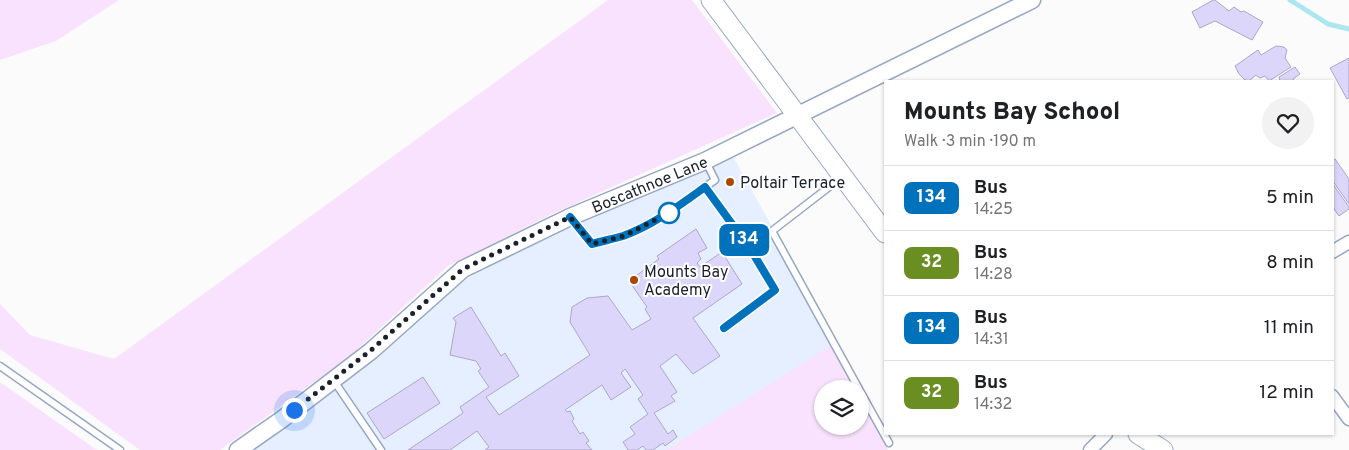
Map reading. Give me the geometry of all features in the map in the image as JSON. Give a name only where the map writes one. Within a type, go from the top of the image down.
[{"type":"main road","points":[[711,0],[884,232]]},
{"type":"main road","points":[[1140,435],[1163,450]]},
{"type":"street","name":"Boscathnoe Lane","points":[[238,450],[370,351],[463,269],[570,217],[705,161],[1032,0]]},
{"type":"street","points":[[1334,399],[1349,419]]},
{"type":"street","points":[[1090,450],[1105,435]]},
{"type":"lane","points":[[570,217],[592,244],[624,236],[669,213],[715,180],[705,161]]},
{"type":"lane","points":[[843,176],[772,230],[854,380]]},
{"type":"lane","points":[[705,187],[751,250],[775,290],[724,328]]},
{"type":"lane","points":[[0,366],[120,450]]},
{"type":"lane","points":[[333,380],[381,450]]},
{"type":"lane","points":[[869,408],[884,434]]},
{"type":"lane","points":[[884,435],[889,443]]},
{"type":"shaded area","points":[[0,0],[119,0],[56,41],[0,60]]},
{"type":"shaded area","points":[[608,0],[692,0],[777,113],[552,214],[448,266],[350,356],[220,450],[140,450],[0,349],[0,304],[30,335],[114,359]]},
{"type":"shaded area","name":"Mounts Bay Academy","points":[[732,155],[858,380],[814,380],[814,435],[869,435],[869,400],[884,427],[884,435],[888,435],[893,444],[886,450],[253,450],[315,396],[417,315],[514,245]]},
{"type":"shaded area","points":[[836,342],[857,380],[814,380],[814,435],[869,435],[869,401],[884,427],[884,435],[888,435],[893,444],[886,450],[666,450]]},
{"type":"shaded area","points":[[0,382],[97,450],[0,450]]},
{"type":"building","points":[[1213,0],[1229,11],[1234,7],[1263,22],[1252,40],[1215,21],[1200,28],[1192,12]]},
{"type":"building","points":[[1276,46],[1284,47],[1287,50],[1285,58],[1291,67],[1271,80],[1265,76],[1260,78],[1256,75],[1250,80],[1245,80],[1235,66],[1258,50],[1261,55]]},
{"type":"building","points":[[1349,58],[1349,98],[1347,99],[1330,68]]},
{"type":"building","points":[[1295,67],[1300,74],[1294,80],[1280,80],[1279,77]]},
{"type":"building","points":[[1334,159],[1349,179],[1349,204],[1334,183]]},
{"type":"building","name":"Poltair Terrace","points":[[733,178],[735,182],[728,186],[725,181]]},
{"type":"building","points":[[1334,186],[1349,207],[1339,216],[1334,209]]},
{"type":"building","points":[[696,229],[707,248],[698,253],[701,259],[697,263],[700,267],[722,252],[742,284],[693,318],[720,356],[693,374],[676,354],[660,366],[677,392],[671,396],[675,401],[654,413],[668,434],[673,430],[677,437],[665,446],[663,443],[653,450],[646,450],[643,446],[637,450],[628,450],[623,442],[635,434],[630,427],[648,414],[638,399],[643,395],[625,369],[621,373],[631,387],[611,400],[602,385],[565,410],[567,412],[570,411],[574,419],[572,421],[580,434],[583,432],[589,441],[586,443],[592,450],[485,450],[489,447],[477,431],[450,450],[408,450],[463,413],[460,407],[489,387],[478,371],[481,369],[476,361],[450,355],[456,322],[453,318],[471,307],[501,356],[505,353],[519,376],[486,397],[499,415],[590,355],[570,322],[572,307],[587,298],[608,296],[632,330],[651,319],[645,309],[647,307],[629,281],[659,259],[657,256]]},
{"type":"building","points":[[423,377],[440,403],[384,439],[367,413]]},
{"type":"waterway","points":[[1290,0],[1328,24],[1349,29]]},
{"type":"bus line","name":"134","points":[[570,217],[592,244],[624,236],[640,228],[669,213],[705,187],[751,250],[775,290],[724,328]]},
{"type":"place","name":"Poltair Terrace","points":[[730,182]]},
{"type":"place","name":"Mounts Bay Academy","points":[[634,280]]},
{"type":"route","points":[[294,410],[370,351],[463,269],[570,217],[592,244],[624,236],[669,213]]}]
